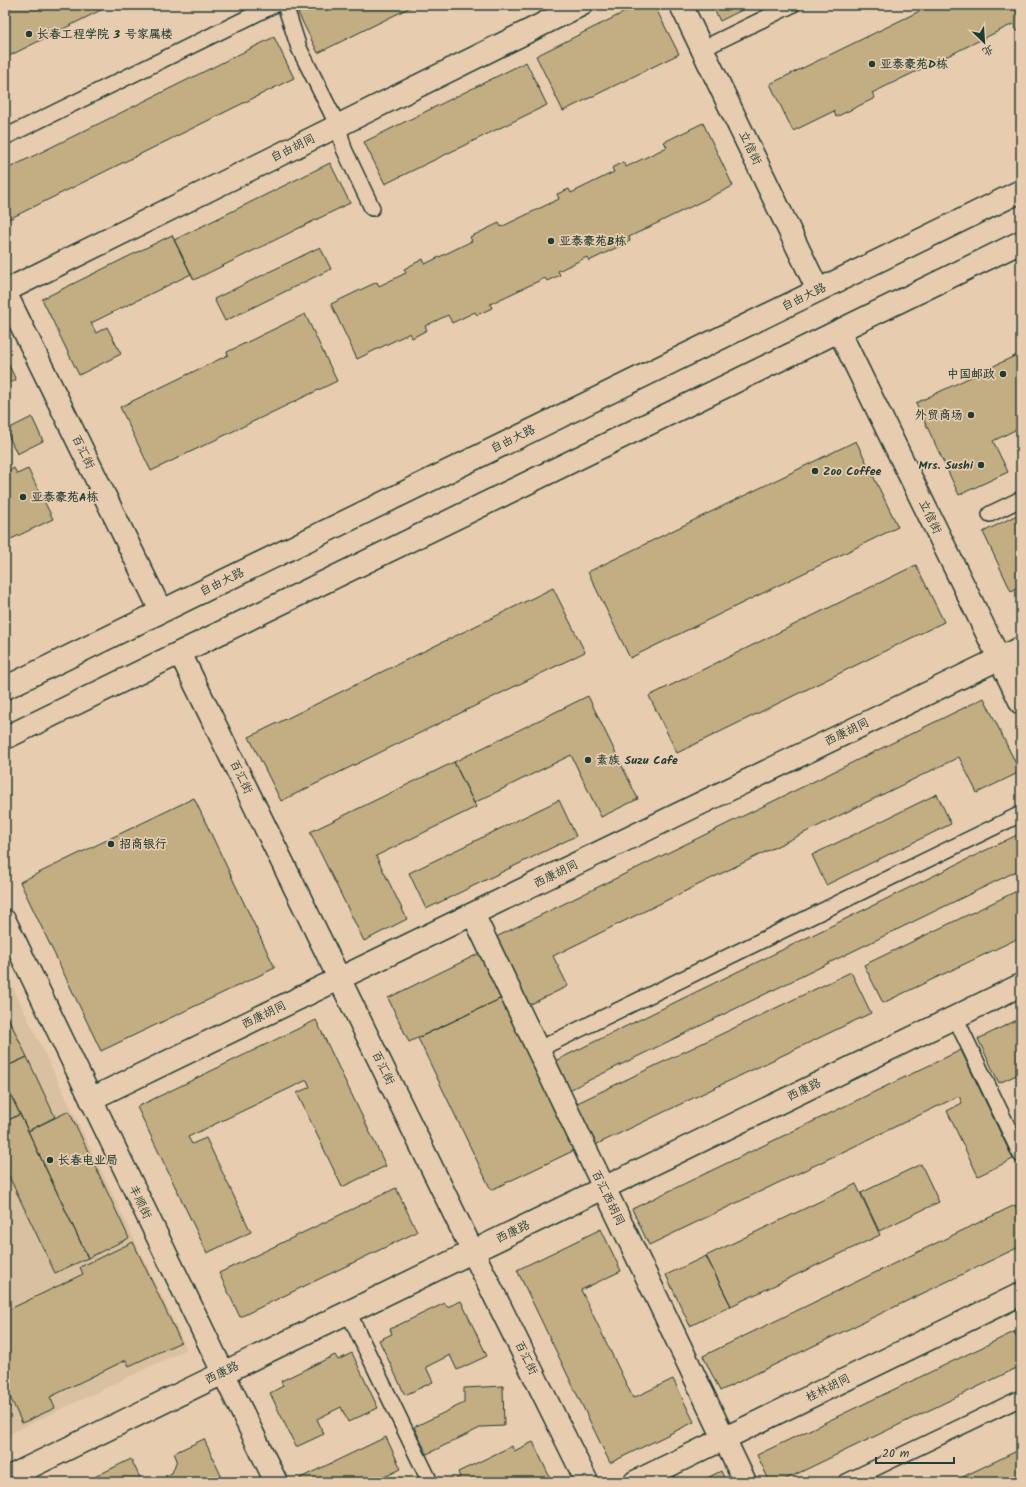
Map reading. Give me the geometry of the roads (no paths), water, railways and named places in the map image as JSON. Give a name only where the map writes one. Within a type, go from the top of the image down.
[{"type":"street","name":"自由胡同","points":[[5,292],[581,5]]},
{"type":"street","name":"立信街","points":[[681,5],[818,290]]},
{"type":"street","name":"自由大路","points":[[5,688],[1021,191]]},
{"type":"street","points":[[5,738],[1021,242]]},
{"type":"street","name":"百汇街","points":[[5,292],[161,612]]},
{"type":"street","name":"立信街","points":[[839,331],[1021,703]]},
{"type":"street","name":"西康胡同","points":[[91,1100],[1021,648]]},
{"type":"street","name":"百汇街","points":[[180,653],[472,1252],[587,1482]]},
{"type":"street","name":"百汇西胡同","points":[[473,914],[745,1482]]},
{"type":"street","name":"丰顺街","points":[[5,921],[276,1482]]},
{"type":"street","name":"西康路","points":[[5,1479],[1021,985]]},
{"type":"street","name":"桂林胡同","points":[[635,1482],[1021,1294]]},
{"type":"lane","points":[[5,138],[274,5]]},
{"type":"lane","points":[[284,5],[299,48],[338,126],[344,149],[372,208]]},
{"type":"lane","points":[[702,49],[792,5]]},
{"type":"lane","points":[[990,514],[1021,499]]},
{"type":"lane","points":[[537,1050],[1021,814]]},
{"type":"lane","points":[[955,1017],[1021,1155]]},
{"type":"lane","points":[[348,1312],[430,1482]]},
{"type":"lane","points":[[846,1482],[1021,1398]]},
{"type":"place","name":"长春工程学院 3 号家属楼","points":[[29,34]]},
{"type":"place","name":"亚泰豪苑D栋","points":[[872,64]]},
{"type":"place","name":"亚泰豪苑B栋","points":[[551,241]]},
{"type":"place","name":"中国邮政","points":[[1003,374]]},
{"type":"place","name":"外贸商场","points":[[971,415]]},
{"type":"place","name":"Mrs. Sushi","points":[[981,465]]},
{"type":"place","name":"Zoo Coffee","points":[[815,471]]},
{"type":"place","name":"亚泰豪苑A栋","points":[[23,497]]},
{"type":"place","name":"素族 Suzu Cafe","points":[[588,760]]},
{"type":"place","name":"招商银行","points":[[111,844]]},
{"type":"place","name":"长春电业局","points":[[50,1160]]}]
